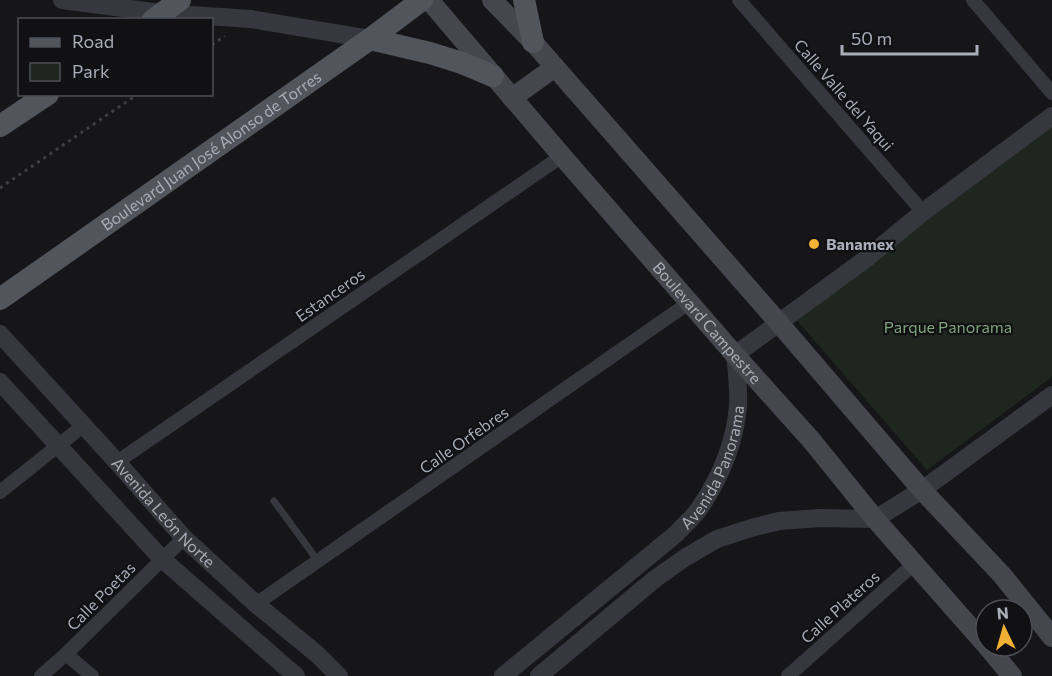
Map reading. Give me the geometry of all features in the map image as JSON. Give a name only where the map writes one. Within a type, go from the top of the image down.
[{"type":"main road","points":[[157,16],[180,0]]},
{"type":"main road","name":"Boulevard Juan José Alonso de Torres","points":[[0,299],[422,0]]},
{"type":"main road","name":"Boulevard Campestre","points":[[429,0],[561,156],[812,441],[875,519],[974,632]]},
{"type":"main road","points":[[492,0],[534,42],[922,490],[1002,575],[1052,637]]},
{"type":"main road","points":[[524,0],[534,42]]},
{"type":"main road","points":[[370,39],[429,52],[493,76]]},
{"type":"main road","points":[[512,99],[555,67]]},
{"type":"main road","points":[[0,126],[45,96]]},
{"type":"main road","name":"Boulevard Campestre","points":[[996,658],[1012,676]]},
{"type":"street","points":[[62,0],[157,16],[251,19],[370,39]]},
{"type":"street","name":"Calle Valle del Yaqui","points":[[739,0],[923,212]]},
{"type":"street","points":[[973,0],[1052,93]]},
{"type":"street","points":[[735,355],[867,258],[923,212],[1052,116]]},
{"type":"street","name":"Estanceros","points":[[117,462],[561,156]]},
{"type":"street","name":"Calle Orfebres","points":[[256,604],[690,302]]},
{"type":"street","name":"Avenida León Norte","points":[[0,334],[184,538],[339,676]]},
{"type":"street","name":"Avenida Panorama","points":[[503,676],[676,534],[700,508],[722,468],[735,432],[738,381],[735,355]]},
{"type":"street","name":"Avenida León Norte","points":[[0,382],[162,559],[296,676]]},
{"type":"street","points":[[875,519],[922,490],[1052,395]]},
{"type":"street","points":[[0,492],[84,425]]},
{"type":"street","name":"Avenida Panorama","points":[[539,676],[656,578],[686,557],[717,540],[779,521],[819,518],[875,519]]},
{"type":"street","name":"Calle Poetas","points":[[41,676],[184,538]]},
{"type":"street","name":"Calle Plateros","points":[[788,676],[915,563]]},
{"type":"street","points":[[66,654],[92,676]]},
{"type":"lane","points":[[274,501],[318,561]]},
{"type":"path","points":[[0,188],[135,96]]},
{"type":"green space","name":"Parque Panorama","points":[[1052,120],[1052,377],[927,470],[793,316]]},
{"type":"place","name":"Banamex","points":[[814,244]]}]
